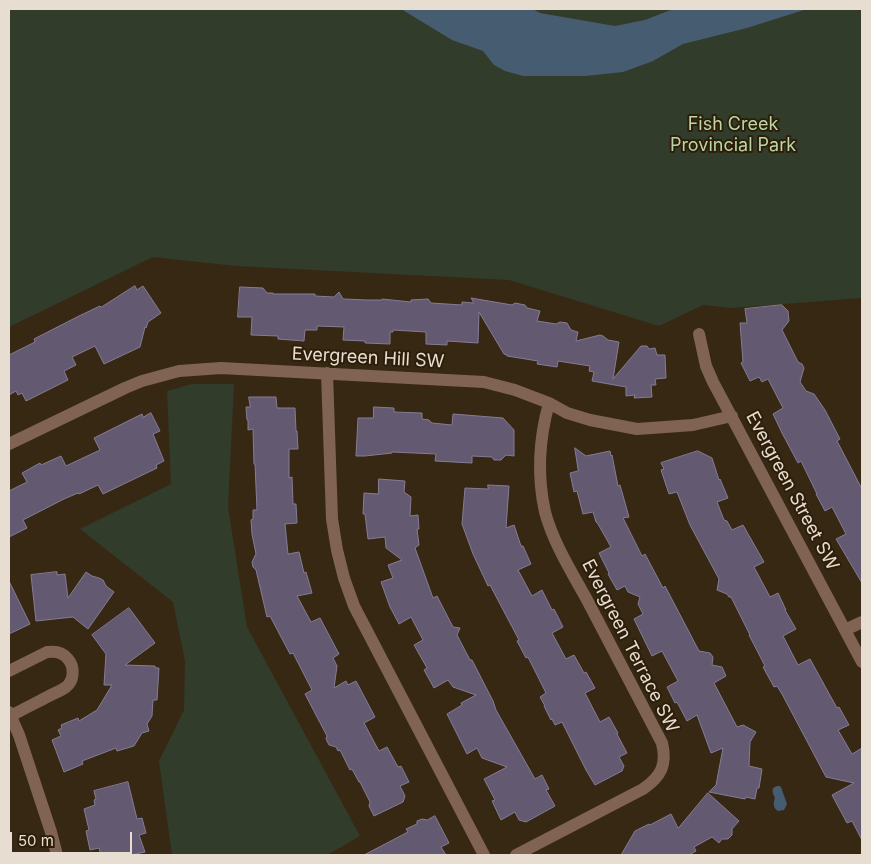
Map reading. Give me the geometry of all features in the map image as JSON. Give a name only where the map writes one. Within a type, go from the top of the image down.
[{"type":"street","name":"Evergreen Street SW","points":[[699,334],[706,366],[862,662]]},
{"type":"street","name":"Evergreen Hill SW","points":[[9,444],[142,381],[165,374],[221,368],[484,382],[515,390],[567,413],[590,420],[637,429],[693,426],[732,416]]},
{"type":"street","points":[[327,373],[332,519],[344,578],[354,606],[484,855]]},
{"type":"street","name":"Evergreen Terrace SW","points":[[516,855],[650,784],[657,777],[664,764],[662,742],[560,550],[546,513],[540,476],[540,448],[548,404]]},
{"type":"street","points":[[845,630],[862,622]]},
{"type":"street","points":[[9,671],[47,652],[53,651],[64,655],[72,664],[73,676],[67,687],[10,714],[19,735],[58,855]]},
{"type":"green space","name":"Fish Creek Provincial Park","points":[[9,9],[862,9],[862,298],[732,308],[703,305],[659,326],[509,280],[236,266],[153,257],[9,327]]},
{"type":"green space","points":[[192,384],[234,384],[228,507],[247,627],[360,836],[327,855],[172,855],[159,761],[184,710],[185,661],[173,602],[80,529],[171,484],[167,391]]},
{"type":"water","points":[[401,9],[533,9],[540,13],[615,26],[645,20],[673,9],[807,9],[747,28],[683,44],[653,61],[623,72],[586,76],[523,76],[505,71],[494,65],[483,51],[452,40]]},
{"type":"water","points":[[781,787],[787,804],[784,810],[778,811],[774,805],[775,798],[773,794],[773,788]]},
{"type":"building","points":[[135,286],[137,290],[143,286],[161,313],[148,322],[140,347],[104,364],[95,346],[72,357],[76,365],[64,371],[68,380],[26,401],[22,393],[18,395],[16,391],[9,395],[9,355],[35,342],[34,339],[101,307]]},
{"type":"building","points":[[240,287],[263,288],[267,293],[273,294],[315,294],[315,296],[334,297],[339,292],[343,299],[382,299],[411,302],[411,300],[428,299],[431,303],[462,305],[462,302],[474,303],[471,298],[512,305],[515,303],[525,305],[527,308],[540,311],[537,321],[556,324],[560,322],[567,323],[571,330],[578,332],[576,341],[600,335],[608,340],[619,342],[613,379],[641,346],[647,346],[649,349],[655,348],[657,355],[665,355],[666,378],[655,379],[656,385],[651,385],[652,397],[634,398],[635,395],[626,396],[626,387],[592,381],[594,372],[589,371],[590,366],[558,361],[557,367],[537,364],[538,361],[507,356],[479,312],[478,343],[447,341],[447,345],[426,344],[426,332],[393,330],[393,332],[390,332],[390,344],[365,343],[365,341],[343,340],[344,327],[317,326],[317,330],[305,330],[304,341],[278,339],[278,336],[251,335],[252,317],[238,317]]},
{"type":"building","points":[[782,305],[788,311],[789,321],[782,330],[798,362],[804,368],[800,382],[806,391],[814,394],[825,410],[840,439],[837,441],[862,489],[862,583],[836,539],[846,534],[832,507],[825,511],[801,461],[798,463],[773,414],[783,408],[768,379],[762,382],[759,377],[750,381],[741,363],[743,362],[740,323],[747,323],[745,309]]},
{"type":"building","points":[[249,397],[276,397],[277,408],[295,408],[298,449],[289,449],[289,478],[292,477],[293,504],[296,504],[297,523],[285,524],[288,554],[299,552],[304,573],[306,572],[312,593],[297,596],[311,622],[320,618],[339,654],[333,658],[337,666],[334,688],[346,681],[348,685],[356,681],[375,717],[364,723],[379,751],[387,747],[398,767],[401,766],[409,782],[400,786],[405,796],[403,802],[374,816],[369,806],[370,802],[360,782],[352,769],[350,770],[340,750],[338,751],[336,747],[329,745],[326,739],[327,736],[305,694],[312,690],[293,653],[290,654],[270,616],[267,617],[256,570],[252,562],[256,554],[251,520],[253,519],[253,510],[257,510],[253,429],[248,430],[246,407],[250,407]]},
{"type":"building","points":[[374,407],[394,408],[394,412],[422,413],[422,419],[429,420],[432,423],[452,425],[453,414],[503,418],[514,430],[514,456],[506,455],[501,460],[494,460],[492,457],[472,456],[472,463],[435,461],[436,454],[392,452],[356,456],[358,418],[373,418]]},
{"type":"building","points":[[151,413],[160,431],[153,434],[164,461],[156,465],[157,468],[103,494],[98,485],[64,499],[23,520],[27,528],[9,537],[9,491],[27,482],[22,473],[40,463],[41,465],[61,456],[66,466],[100,450],[94,438],[142,414],[143,417]]},
{"type":"building","points":[[575,448],[586,456],[610,451],[618,486],[620,485],[629,517],[623,518],[642,556],[645,554],[663,588],[665,586],[699,651],[710,653],[713,657],[712,665],[722,667],[726,676],[714,683],[737,727],[743,725],[756,732],[750,742],[749,766],[762,769],[755,799],[746,797],[745,799],[709,792],[716,785],[723,748],[711,753],[697,715],[687,721],[677,702],[675,703],[667,687],[678,681],[662,651],[652,656],[634,619],[643,614],[638,604],[640,597],[628,592],[625,586],[617,590],[608,574],[599,553],[611,547],[596,522],[593,512],[583,514],[577,491],[574,492],[570,473],[578,471]]},
{"type":"building","points":[[698,451],[712,458],[719,480],[728,498],[717,502],[724,520],[727,521],[732,530],[743,525],[764,562],[754,567],[770,597],[778,593],[796,629],[783,636],[798,665],[810,659],[837,708],[839,707],[849,725],[838,730],[852,754],[862,748],[862,840],[852,821],[847,823],[832,795],[854,783],[826,777],[782,694],[777,686],[774,687],[763,667],[765,666],[731,597],[717,590],[719,579],[690,525],[677,492],[669,494],[661,470],[664,469],[661,463]]},
{"type":"building","points":[[379,479],[405,481],[404,492],[411,497],[410,516],[418,515],[419,545],[415,548],[433,598],[437,596],[453,627],[460,628],[457,635],[470,660],[472,660],[496,710],[535,779],[542,775],[549,789],[546,790],[555,806],[526,822],[519,820],[515,812],[501,820],[492,801],[495,800],[484,779],[507,767],[482,758],[477,748],[467,754],[447,714],[462,705],[461,703],[476,695],[453,687],[448,680],[434,688],[424,670],[427,668],[414,645],[423,640],[411,617],[399,624],[390,607],[381,582],[393,578],[388,565],[402,560],[386,548],[385,537],[368,539],[365,514],[363,514],[364,493],[378,494]]},
{"type":"building","points":[[488,485],[509,486],[506,528],[514,525],[521,546],[523,546],[531,564],[518,570],[532,596],[542,590],[552,610],[554,609],[563,627],[552,633],[566,659],[574,655],[584,673],[586,672],[595,688],[585,693],[600,722],[609,717],[627,753],[619,757],[624,766],[622,771],[595,785],[562,722],[555,725],[551,720],[540,697],[546,693],[528,657],[526,658],[517,641],[519,640],[490,585],[488,586],[462,524],[465,488],[488,489]]},
{"type":"building","points":[[57,572],[57,575],[65,574],[68,598],[86,572],[103,580],[106,586],[114,592],[88,629],[73,617],[36,621],[31,575]]},
{"type":"building","points":[[9,581],[30,624],[9,634]]},
{"type":"building","points":[[129,608],[155,643],[125,665],[155,666],[155,668],[159,668],[157,700],[153,700],[152,716],[147,724],[149,731],[142,733],[134,746],[117,751],[116,748],[82,761],[83,764],[64,772],[52,740],[61,736],[58,730],[62,728],[61,725],[78,718],[79,721],[97,710],[112,685],[104,685],[106,654],[92,635]]},
{"type":"building","points":[[128,782],[137,819],[142,818],[146,833],[139,835],[145,852],[131,855],[101,855],[99,848],[90,850],[86,831],[89,830],[84,809],[95,805],[94,791]]},
{"type":"building","points":[[708,793],[739,821],[732,829],[732,835],[728,839],[722,839],[719,843],[712,837],[694,847],[696,851],[689,855],[621,855],[635,831],[671,814],[678,828]]},
{"type":"building","points":[[435,816],[449,843],[441,847],[446,855],[364,855],[408,832],[406,829],[417,824],[417,821],[427,820]]}]
